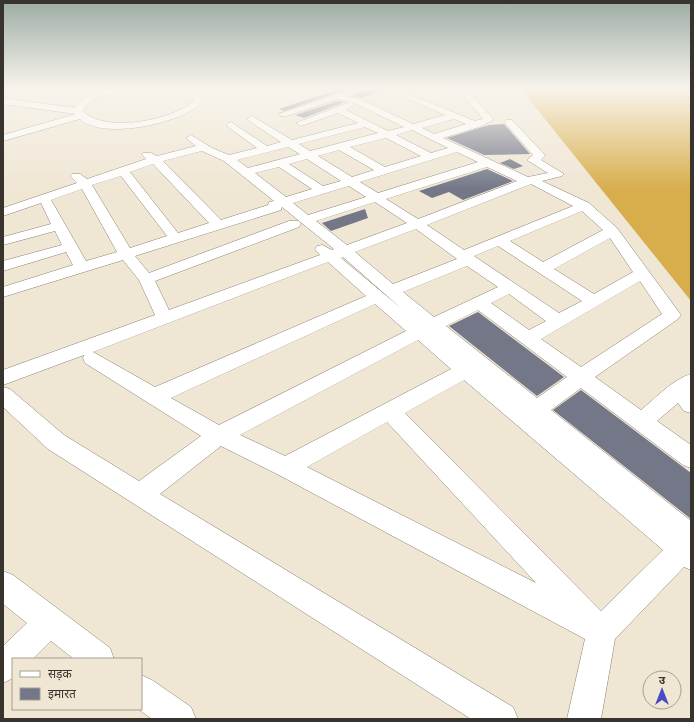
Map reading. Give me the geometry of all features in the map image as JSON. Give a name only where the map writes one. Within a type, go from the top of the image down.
[{"type":"street","points":[[3,138],[55,122]]},
{"type":"street","points":[[91,122],[100,124],[137,125],[154,122]]},
{"type":"street","points":[[255,122],[422,227],[560,322]]},
{"type":"street","points":[[297,122],[322,134]]},
{"type":"street","points":[[301,124],[307,122]]},
{"type":"street","points":[[360,122],[429,156]]},
{"type":"street","points":[[401,122],[487,163],[535,181],[584,206],[612,231],[672,315],[530,413]]},
{"type":"street","points":[[246,172],[430,122]]},
{"type":"street","points":[[468,122],[476,125]]},
{"type":"street","points":[[434,137],[485,122]]},
{"type":"street","points":[[509,122],[540,156],[533,160],[558,174],[535,181]]},
{"type":"street","points":[[228,159],[364,124]]},
{"type":"street","points":[[231,125],[265,150]]},
{"type":"street","points":[[191,138],[206,148],[228,159],[246,172],[277,204]]},
{"type":"street","points":[[340,146],[382,170]]},
{"type":"street","points":[[3,212],[44,198],[80,180],[206,148]]},
{"type":"street","points":[[206,148],[211,156],[277,204],[341,256],[426,329],[530,413],[688,548],[601,632],[584,719]]},
{"type":"street","points":[[3,292],[219,226],[319,189],[458,148]]},
{"type":"street","points":[[144,153],[155,160],[219,226]]},
{"type":"street","points":[[281,163],[319,189]]},
{"type":"street","points":[[146,279],[300,222],[487,163]]},
{"type":"street","points":[[123,170],[176,239]]},
{"type":"street","points":[[80,180],[126,254],[146,279],[166,318]]},
{"type":"street","points":[[3,378],[534,186],[535,181]]},
{"type":"street","points":[[44,198],[81,267]]},
{"type":"street","points":[[153,397],[500,241],[584,206]]},
{"type":"street","points":[[3,241],[59,226]]},
{"type":"street","points":[[544,268],[612,231]]},
{"type":"street","points":[[500,241],[595,302]]},
{"type":"street","points":[[3,266],[69,247]]},
{"type":"street","points":[[341,256],[3,394],[56,442],[142,494],[501,719]]},
{"type":"street","points":[[528,339],[595,302],[643,273]]},
{"type":"street","points":[[142,494],[219,435],[509,288]]},
{"type":"street","points":[[479,303],[691,458]]},
{"type":"street","points":[[426,329],[466,370],[530,413]]},
{"type":"street","points":[[92,358],[200,426],[285,467],[601,632]]},
{"type":"street","points":[[285,467],[466,370]]},
{"type":"street","points":[[642,422],[688,391]]},
{"type":"street","points":[[389,410],[601,632]]},
{"type":"street","points":[[3,585],[10,592],[98,658]]},
{"type":"street","points":[[12,658],[50,622]]},
{"type":"street","points":[[3,667],[12,658]]},
{"type":"street","points":[[142,691],[179,719]]},
{"type":"shaded area","points":[[547,122],[691,122],[691,301]]},
{"type":"building","points":[[504,124],[530,154],[484,155],[447,138],[489,125]]},
{"type":"building","points":[[510,159],[523,166],[514,169],[500,163]]},
{"type":"building","points":[[487,169],[513,181],[463,200],[449,192],[432,198],[419,191]]},
{"type":"building","points":[[365,209],[368,218],[331,231],[322,223]]},
{"type":"building","points":[[478,312],[564,377],[537,396],[449,326]]},
{"type":"building","points":[[581,390],[691,473],[691,519],[553,410]]}]
